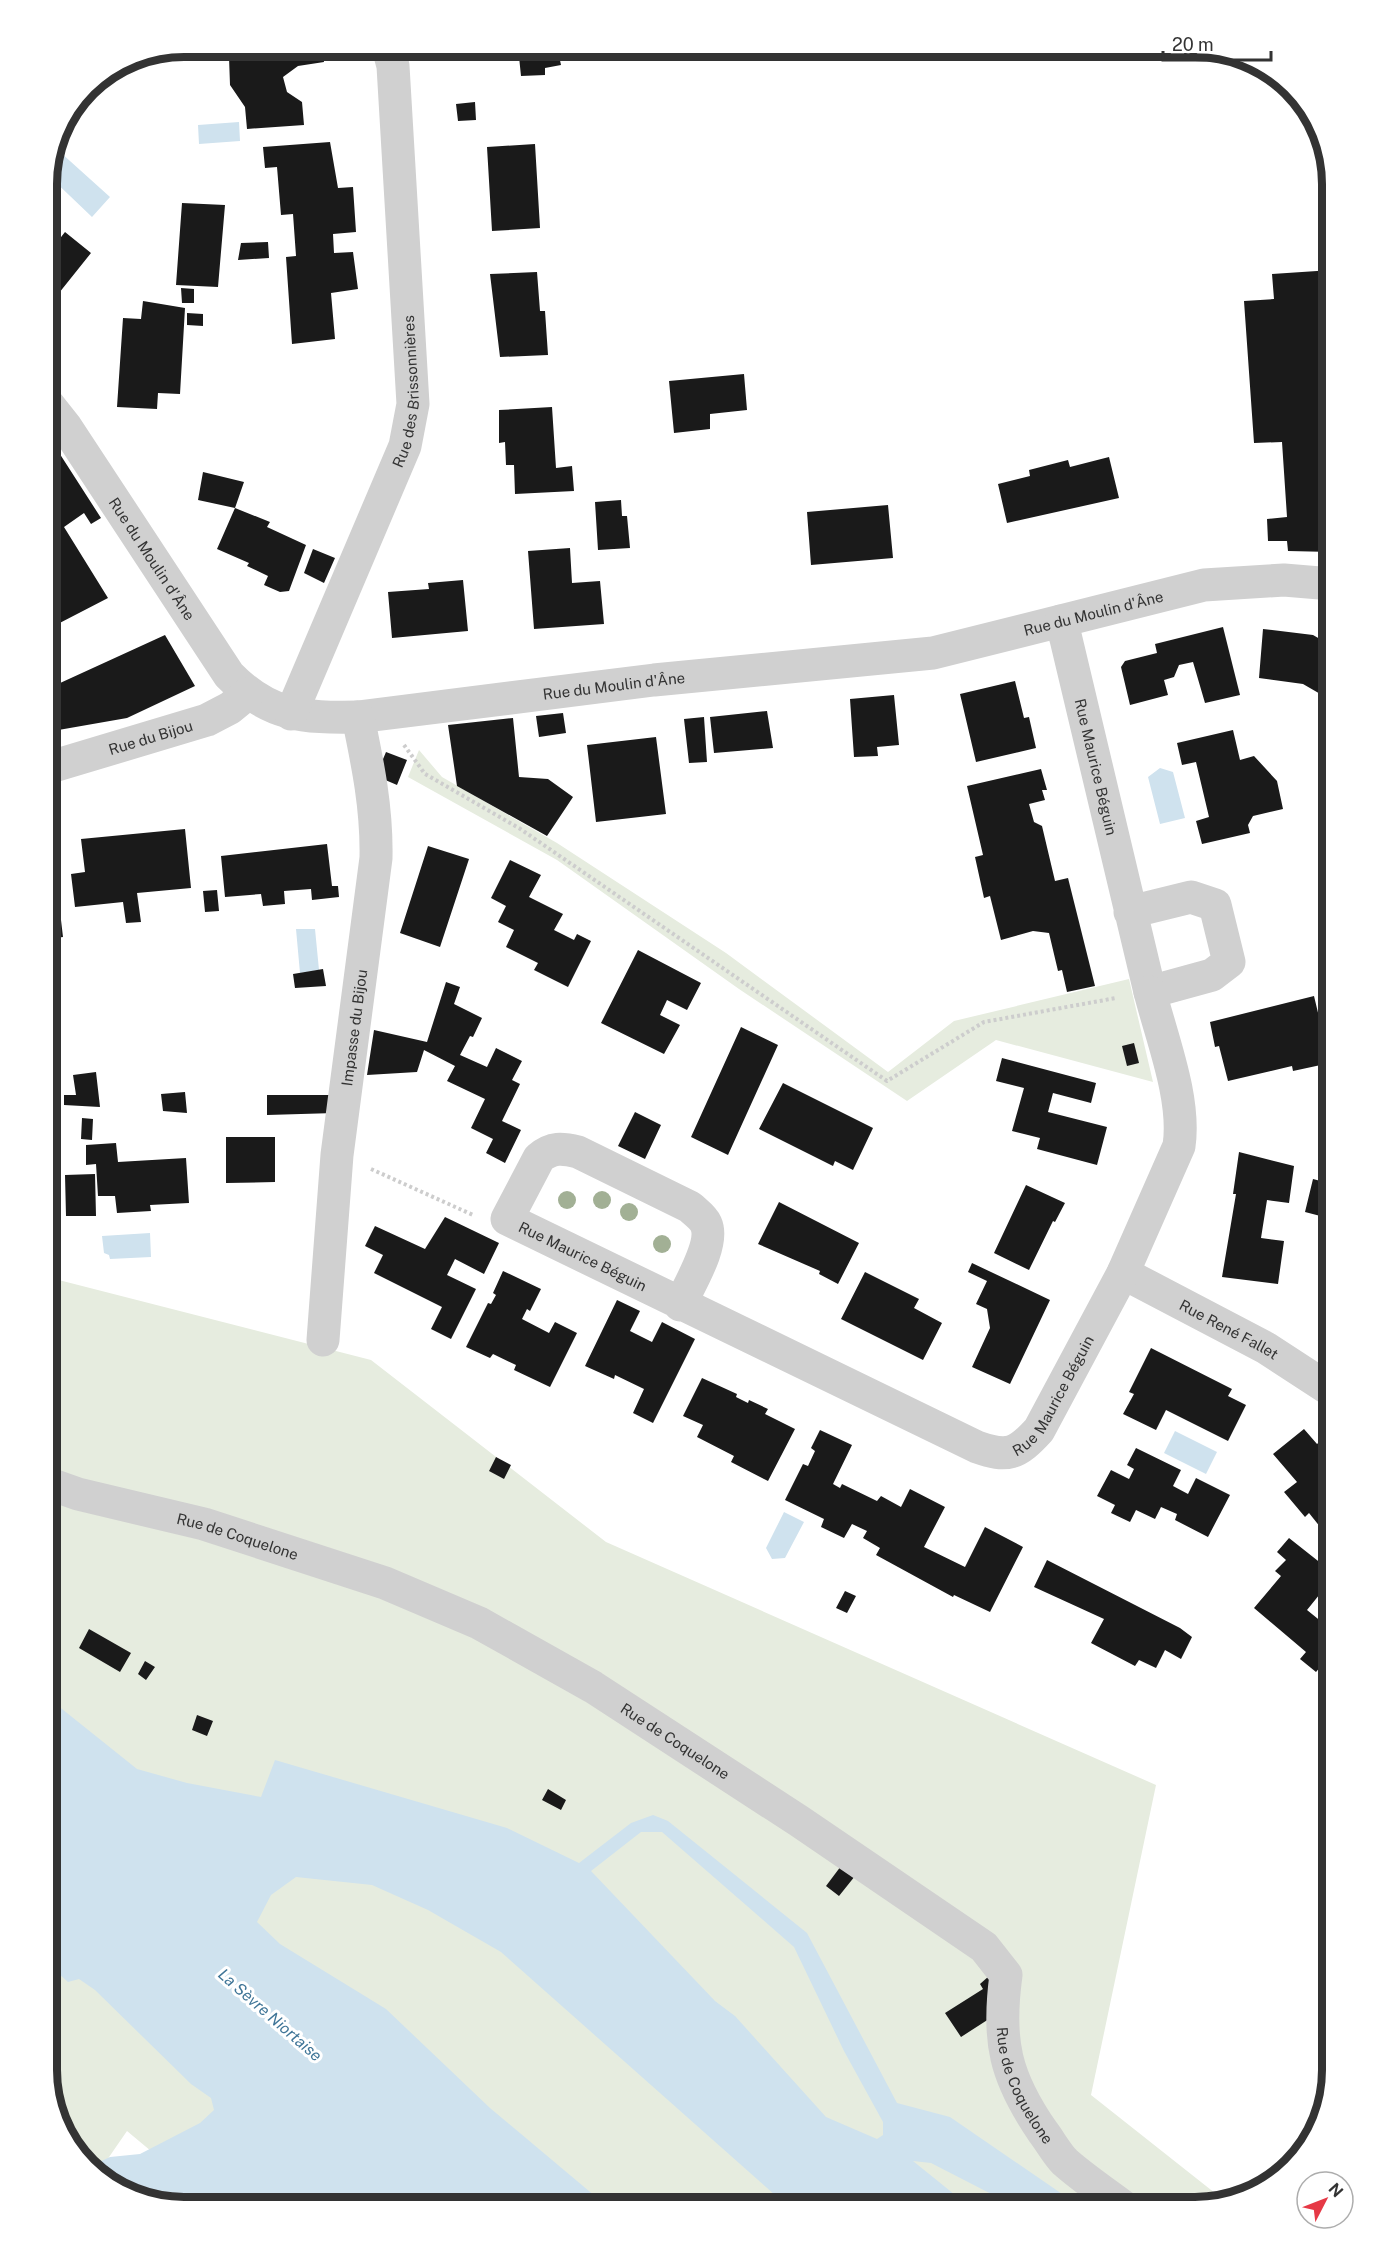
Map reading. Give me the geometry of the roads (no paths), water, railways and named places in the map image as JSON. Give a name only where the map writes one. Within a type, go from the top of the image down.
[{"type":"street","name":"Rue des Brissonnières","points":[[291,714],[405,446],[413,404],[391,57]]},
{"type":"street","name":"Rue du Moulin d'Âne","points":[[57,416],[209,649],[247,694],[291,714],[312,718],[358,717],[654,680],[933,653],[1204,585],[1284,580],[1322,583]]},
{"type":"street","name":"Rue Maurice Béguin","points":[[680,1305],[707,1245],[706,1223],[690,1207],[578,1152],[561,1148],[547,1151],[539,1158],[507,1219],[680,1305],[977,1447],[997,1454],[1013,1453],[1026,1445],[1039,1430],[1123,1273],[1173,1162],[1182,1128],[1179,1106],[1061,621]]},
{"type":"street","name":"Rue du Bijou","points":[[57,765],[207,720],[230,708],[247,694]]},
{"type":"street","name":"Impasse du Bijou","points":[[323,1340],[337,1155],[376,858],[376,820],[371,778],[358,717]]},
{"type":"street","points":[[1130,912],[1191,897],[1215,905],[1218,916],[1229,962],[1212,975],[1150,993]]},
{"type":"street","name":"Rue René Fallet","points":[[1123,1273],[1266,1348],[1322,1384]]},
{"type":"street","name":"Rue de Coquelone","points":[[57,1487],[78,1494],[204,1524],[385,1583],[479,1623],[593,1687],[799,1821],[984,1947],[1006,1975],[1002,2005],[1003,2046],[1014,2083],[1033,2116],[1064,2161],[1110,2197]]},
{"type":"water","points":[[239,122],[240,141],[199,144],[198,125]]},
{"type":"water","points":[[61,153],[110,197],[92,217],[57,184]]},
{"type":"water","points":[[1160,768],[1173,772],[1185,818],[1160,824],[1148,777]]},
{"type":"water","points":[[296,929],[315,929],[319,970],[300,973]]},
{"type":"water","points":[[150,1233],[151,1257],[110,1259],[109,1255],[104,1253],[102,1236]]},
{"type":"water","points":[[1175,1431],[1217,1452],[1206,1474],[1164,1453]]},
{"type":"water","points":[[784,1512],[804,1522],[785,1558],[772,1559],[766,1548]]},
{"type":"water","name":"La Sèvre Niortaise","points":[[57,1705],[137,1769],[187,1783],[261,1797],[275,1760],[507,1828],[579,1863],[631,1823],[653,1815],[668,1821],[807,1933],[897,2103],[950,2117],[1066,2197],[997,2197],[931,2163],[913,2161],[958,2197],[777,2197],[501,1952],[428,1910],[372,1885],[296,1877],[271,1895],[257,1922],[280,1944],[386,2009],[490,2108],[596,2197],[175,2197],[159,2195],[128,2184],[97,2163],[110,2157],[140,2154],[200,2123],[214,2110],[211,2098],[191,2084],[95,1990],[79,1979],[68,1982],[57,1972]],"holes":[[[641,1832],[662,1832],[794,1947],[844,2051],[883,2122],[883,2135],[877,2139],[826,2117],[735,2016],[715,2001],[591,1871]]]}]
